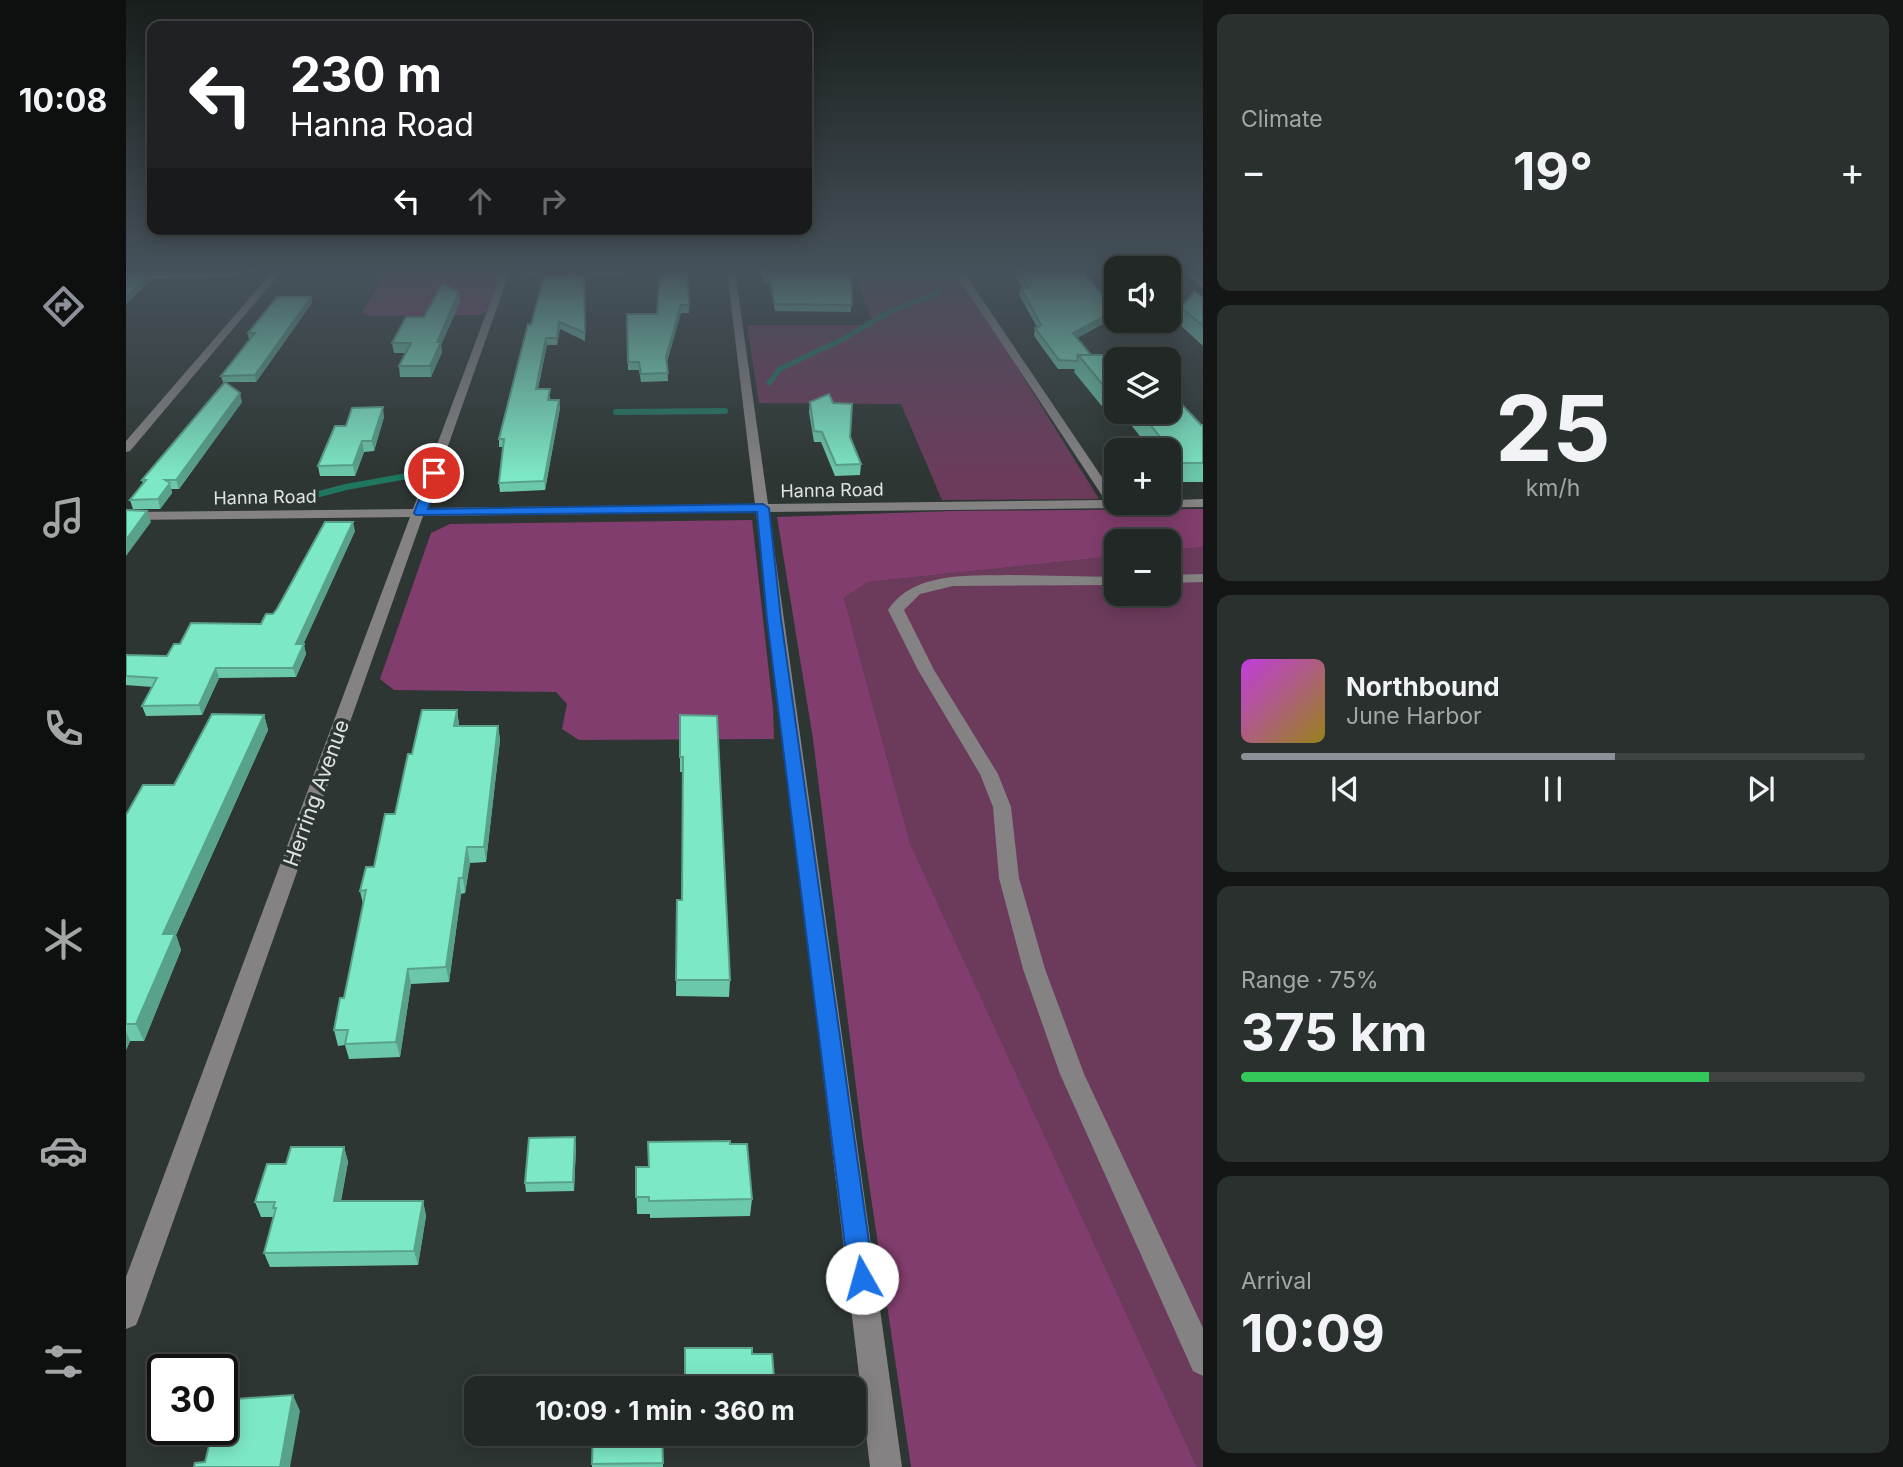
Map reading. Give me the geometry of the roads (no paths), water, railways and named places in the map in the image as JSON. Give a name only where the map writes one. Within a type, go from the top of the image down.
[{"type":"street","points":[[126,448],[219,339]]},
{"type":"street","name":"Herring Avenue","points":[[126,1315],[482,339]]},
{"type":"street","points":[[740,339],[763,508],[774,619],[886,1467]]},
{"type":"street","points":[[1004,339],[1104,489]]},
{"type":"street","name":"Hanna Road","points":[[1181,503],[1203,503]]},
{"type":"street","name":"Hanna Road","points":[[126,516],[1104,504]]},
{"type":"street","points":[[1181,579],[1203,578]]},
{"type":"street","points":[[1104,581],[1004,580],[933,585],[916,590],[896,610],[926,670],[989,774],[1002,807],[1009,878],[1034,969],[1072,1074],[1203,1361]]},
{"type":"waterway","points":[[769,383],[780,369],[842,339]]},
{"type":"waterway","points":[[616,412],[725,411]]},
{"type":"waterway","points":[[289,502],[346,487],[413,475]]}]
